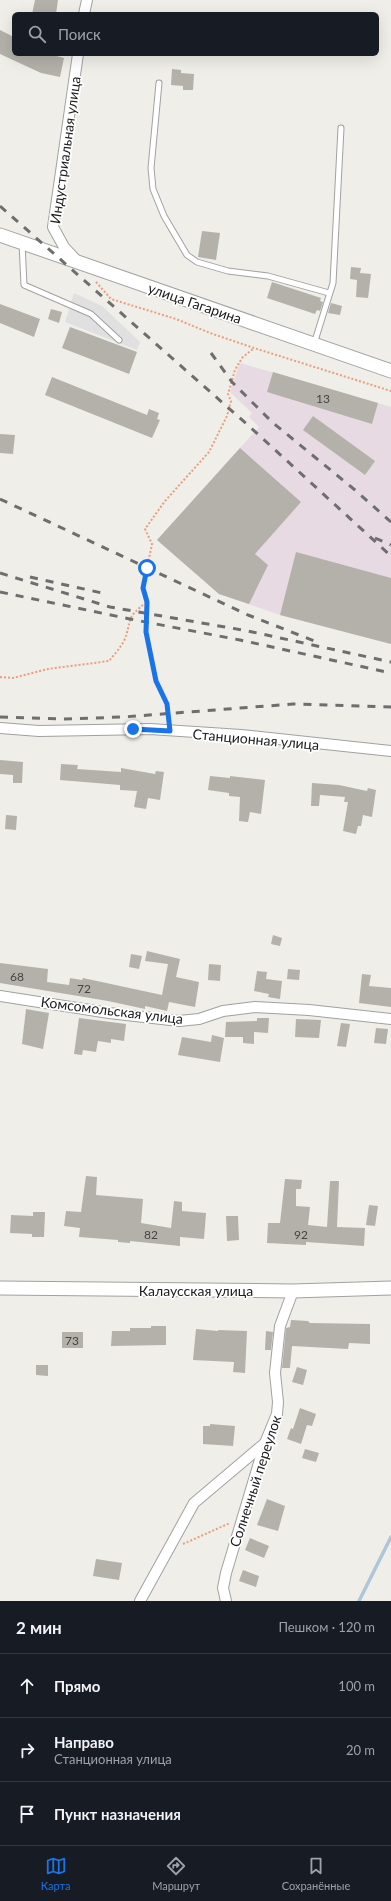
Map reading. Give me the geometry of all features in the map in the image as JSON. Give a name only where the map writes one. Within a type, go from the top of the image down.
[{"type":"street","points":[[84,12],[87,0]]},
{"type":"street","name":"Индустриальная улица","points":[[78,56],[53,227],[64,247],[78,262]]},
{"type":"street","name":"улица Гагарина","points":[[0,235],[391,370]]},
{"type":"street","name":"Станционная улица","points":[[0,728],[39,730],[150,729],[241,736],[391,751]]},
{"type":"street","name":"Комсомольская улица","points":[[0,996],[109,1013],[178,1021],[199,1019],[223,1011],[255,1007],[309,1010],[391,1019]]},
{"type":"street","name":"Калаусская улица","points":[[0,1288],[293,1291],[391,1288]]},
{"type":"street","name":"Солнечный переулок","points":[[226,1601],[224,1594],[224,1581],[265,1443],[277,1414],[278,1402],[275,1373],[280,1326],[293,1291]]},
{"type":"street","points":[[140,1601],[194,1503],[265,1443]]},
{"type":"lane","points":[[159,83],[151,168],[153,190],[164,216],[187,255],[197,262],[228,271],[268,276],[329,293]]},
{"type":"lane","points":[[314,344],[332,283],[341,128]]},
{"type":"lane","points":[[22,242],[24,285],[92,314],[119,340]]},
{"type":"path","points":[[92,278],[111,299],[176,319],[210,333],[254,348],[391,391]]},
{"type":"path","points":[[170,731],[167,704],[156,681],[146,632],[147,602],[143,588],[152,544],[145,529],[165,501],[209,452],[227,416],[231,401],[228,394],[235,370],[242,358],[254,348]]},
{"type":"path","points":[[0,677],[13,678],[48,669],[109,661],[124,641],[130,619],[134,612],[147,602]]},
{"type":"path","points":[[168,1552],[192,1540],[218,1530],[243,1515]]},
{"type":"shaded area","points":[[74,293],[102,306],[140,342],[137,350],[65,322]]},
{"type":"shaded area","points":[[240,363],[391,407],[391,644],[280,615],[219,594],[157,540],[259,427],[249,417],[252,413],[230,392]]},
{"type":"building","points":[[35,0],[58,0],[56,12],[32,12]]},
{"type":"building","points":[[0,30],[12,36],[12,56],[56,56],[64,58],[60,77],[41,73],[0,54]]},
{"type":"building","points":[[172,69],[181,70],[181,73],[194,74],[193,90],[183,90],[183,86],[171,85]]},
{"type":"building","points":[[202,231],[220,233],[216,260],[198,257]]},
{"type":"building","points":[[351,267],[361,268],[360,273],[371,274],[368,298],[356,297],[357,280],[350,279]]},
{"type":"building","points":[[272,282],[321,298],[320,301],[323,302],[320,311],[317,310],[315,314],[267,298]]},
{"type":"building","points":[[331,303],[342,306],[340,315],[328,313]]},
{"type":"building","points":[[0,304],[40,319],[34,337],[0,323]]},
{"type":"building","points":[[51,309],[62,312],[59,323],[48,319]]},
{"type":"building","points":[[70,327],[137,352],[129,374],[62,348]]},
{"type":"building","points":[[273,372],[378,403],[372,424],[267,392]]},
{"type":"building","points":[[52,377],[147,415],[149,409],[159,413],[157,419],[160,420],[152,438],[45,395]]},
{"type":"building","points":[[313,416],[375,461],[365,475],[303,430]]},
{"type":"building","points":[[0,434],[15,435],[13,454],[0,453]]},
{"type":"building","points":[[240,448],[301,502],[255,554],[268,565],[249,604],[219,594],[157,540]]},
{"type":"building","points":[[296,552],[391,578],[391,644],[280,615]]},
{"type":"building","points":[[0,760],[23,762],[22,783],[13,783],[13,775],[0,774]]},
{"type":"building","points":[[61,764],[78,765],[77,769],[121,772],[121,768],[155,774],[156,771],[164,772],[160,800],[148,798],[146,809],[134,807],[137,791],[120,790],[120,785],[60,780]]},
{"type":"building","points":[[210,776],[230,778],[230,776],[265,780],[261,814],[250,812],[248,822],[239,821],[240,797],[229,796],[229,793],[208,790]]},
{"type":"building","points":[[312,783],[339,785],[367,791],[368,788],[376,790],[372,817],[363,815],[361,826],[358,826],[356,834],[343,831],[348,802],[344,802],[345,797],[320,795],[319,806],[311,806]]},
{"type":"building","points":[[6,815],[17,816],[16,830],[5,829]]},
{"type":"building","points":[[273,935],[282,938],[280,946],[271,944]]},
{"type":"building","points":[[147,951],[180,959],[176,977],[199,982],[195,1007],[169,1002],[167,1011],[145,1006],[145,1009],[108,1001],[0,983],[0,963],[48,969],[47,982],[69,985],[70,978],[82,980],[83,978],[162,995],[168,964],[145,961]]},
{"type":"building","points":[[131,954],[142,956],[139,969],[129,967]]},
{"type":"building","points":[[209,964],[221,965],[220,981],[208,980]]},
{"type":"building","points":[[288,969],[300,970],[299,980],[287,979]]},
{"type":"building","points":[[257,971],[267,972],[266,979],[282,981],[280,999],[268,997],[269,994],[254,991]]},
{"type":"building","points":[[362,974],[371,975],[369,986],[391,988],[391,1007],[359,1003]]},
{"type":"building","points":[[26,1009],[49,1013],[43,1049],[22,1044]]},
{"type":"building","points":[[79,1018],[126,1024],[124,1041],[111,1039],[111,1043],[98,1041],[96,1052],[83,1050],[82,1055],[74,1054]]},
{"type":"building","points":[[257,1018],[269,1018],[268,1033],[254,1032],[254,1044],[243,1043],[243,1037],[225,1037],[226,1022],[257,1021]]},
{"type":"building","points":[[296,1019],[321,1020],[319,1038],[295,1037]]},
{"type":"building","points":[[341,1023],[350,1024],[346,1047],[337,1046]]},
{"type":"building","points":[[376,1028],[388,1029],[386,1044],[374,1043]]},
{"type":"building","points":[[212,1035],[224,1038],[220,1062],[178,1055],[182,1037],[211,1042]]},
{"type":"building","points":[[86,1176],[97,1177],[96,1195],[143,1199],[141,1223],[171,1228],[174,1201],[182,1202],[182,1211],[206,1213],[204,1239],[180,1237],[180,1246],[130,1241],[130,1243],[118,1242],[118,1240],[79,1237],[80,1228],[64,1226],[66,1211],[81,1212]]},
{"type":"building","points":[[285,1179],[302,1180],[301,1189],[296,1189],[296,1206],[310,1207],[308,1225],[327,1227],[330,1181],[339,1181],[337,1227],[365,1228],[364,1246],[306,1242],[306,1245],[267,1243],[268,1223],[280,1223]]},
{"type":"building","points":[[369,1205],[378,1206],[375,1226],[366,1225]]},
{"type":"building","points":[[33,1212],[45,1212],[44,1237],[32,1237],[32,1234],[10,1233],[11,1215],[33,1216]]},
{"type":"building","points":[[226,1216],[238,1216],[239,1240],[227,1241]]},
{"type":"building","points":[[291,1320],[308,1321],[310,1323],[370,1324],[370,1344],[349,1343],[348,1349],[292,1346],[290,1368],[282,1368],[286,1328],[290,1327]]},
{"type":"building","points":[[151,1326],[166,1326],[166,1345],[111,1346],[112,1331],[130,1331],[130,1328],[151,1328]]},
{"type":"building","points":[[196,1329],[247,1331],[245,1373],[233,1372],[234,1362],[193,1360]]},
{"type":"building","points":[[266,1331],[273,1332],[271,1350],[265,1350]]},
{"type":"building","points":[[62,1332],[83,1332],[83,1348],[62,1348]]},
{"type":"building","points":[[36,1365],[48,1365],[48,1376],[36,1375]]},
{"type":"building","points":[[297,1367],[307,1370],[303,1385],[292,1382]]},
{"type":"building","points":[[300,1408],[316,1414],[312,1426],[307,1425],[301,1444],[287,1439],[291,1428],[293,1429]]},
{"type":"building","points":[[210,1424],[235,1426],[233,1446],[203,1444],[203,1426],[210,1426]]},
{"type":"building","points":[[305,1449],[319,1453],[316,1462],[302,1458]]},
{"type":"building","points":[[267,1499],[285,1506],[278,1531],[257,1525]]},
{"type":"building","points":[[250,1538],[269,1546],[264,1558],[245,1550]]},
{"type":"building","points":[[96,1559],[122,1563],[119,1580],[93,1576]]},
{"type":"building","points":[[243,1570],[259,1576],[256,1587],[239,1581]]},
{"type":"waterway","points":[[359,1601],[391,1537]]},
{"type":"railway","points":[[0,206],[250,427],[391,556]]},
{"type":"railway","points":[[211,353],[232,382],[272,422],[355,490],[391,522]]},
{"type":"railway","points":[[0,499],[248,615],[317,642]]},
{"type":"railway","points":[[375,538],[391,545]]},
{"type":"railway","points":[[0,573],[110,607],[248,631],[391,662]]},
{"type":"railway","points":[[30,577],[102,593]]},
{"type":"railway","points":[[0,592],[240,640],[391,673]]},
{"type":"railway","points":[[0,717],[63,719],[123,717],[293,704],[391,707]]},
{"type":"route","points":[[133,729],[170,731],[167,704],[156,681],[147,640],[147,602],[143,588],[144,576],[147,568]]}]
